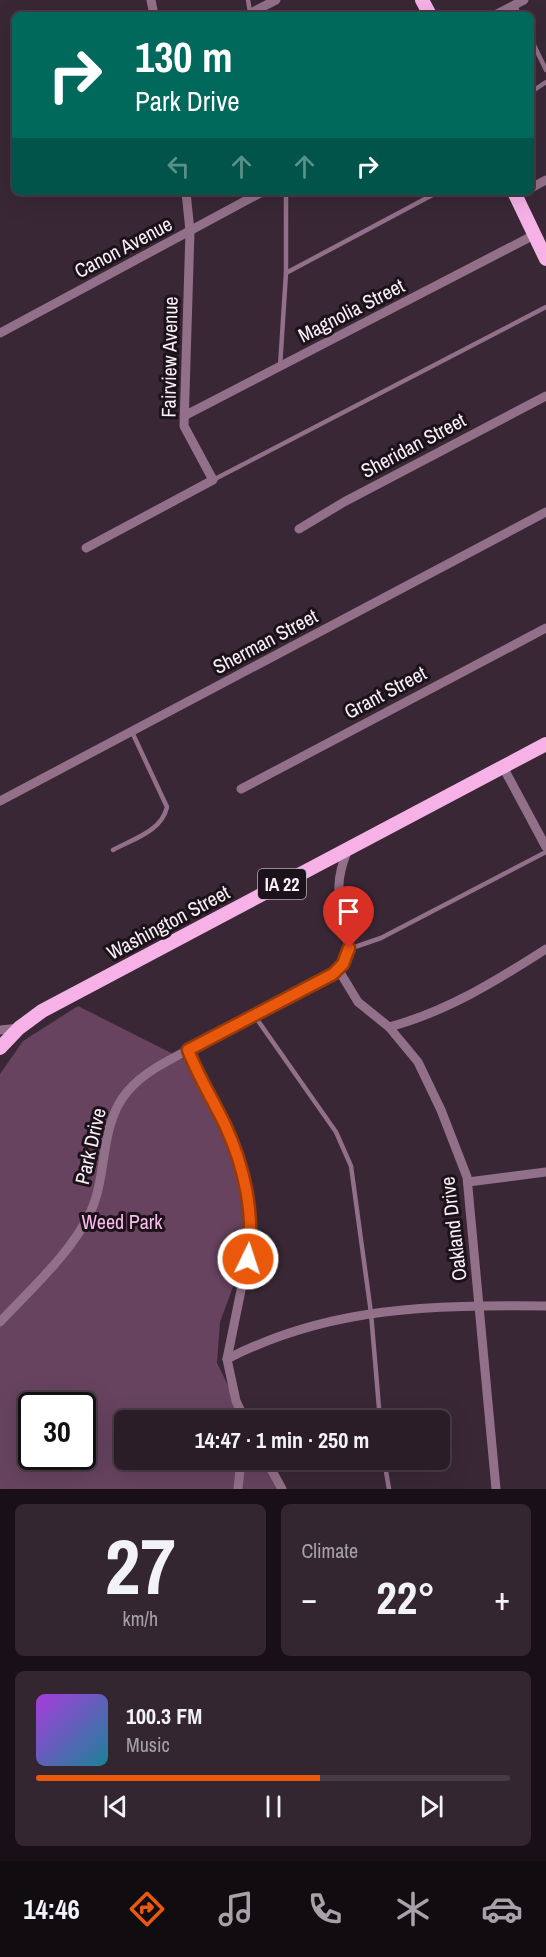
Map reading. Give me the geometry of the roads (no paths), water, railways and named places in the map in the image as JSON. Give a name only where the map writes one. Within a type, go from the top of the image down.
[{"type":"main road","points":[[518,195],[546,259]]},
{"type":"main road","name":"Washington Street","points":[[19,1028],[42,1011],[546,744]]},
{"type":"main road","name":"IA 22","points":[[0,1048],[19,1028]]},
{"type":"street","points":[[253,12],[276,0]]},
{"type":"street","points":[[501,12],[524,0]]},
{"type":"street","name":"Fairview Avenue","points":[[186,195],[190,231],[184,416],[186,432],[213,480]]},
{"type":"street","name":"Canon Avenue","points":[[0,333],[256,195]]},
{"type":"street","name":"Magnolia Street","points":[[184,416],[534,235]]},
{"type":"street","name":"Sheridan Street","points":[[299,530],[344,502],[546,396]]},
{"type":"street","points":[[86,548],[213,480]]},
{"type":"street","name":"Sherman Street","points":[[0,801],[546,512]]},
{"type":"street","name":"Grant Street","points":[[241,789],[546,628]]},
{"type":"street","points":[[503,767],[546,847]]},
{"type":"street","points":[[338,969],[349,949],[338,889],[348,849]]},
{"type":"street","points":[[389,1027],[477,991],[546,949]]},
{"type":"street","name":"Park Drive","points":[[0,1322],[69,1245],[90,1213],[97,1196],[111,1123],[118,1104],[127,1092],[147,1074],[188,1050],[338,969]]},
{"type":"street","name":"Oakland Drive","points":[[338,969],[358,1002],[389,1027],[418,1062],[441,1110],[468,1182],[496,1489]]},
{"type":"street","points":[[0,1030],[19,1028]]},
{"type":"street","points":[[188,1050],[233,1144],[248,1200],[250,1246],[226,1359],[237,1410]]},
{"type":"street","points":[[468,1182],[546,1172]]},
{"type":"street","points":[[226,1359],[272,1338],[318,1323],[371,1313],[479,1304],[546,1306]]},
{"type":"street","points":[[236,1401],[240,1410]]},
{"type":"street","points":[[238,1489],[240,1470]]},
{"type":"street","points":[[272,1470],[282,1489]]},
{"type":"lane","points":[[514,5],[518,12]]},
{"type":"lane","points":[[534,45],[546,70]]},
{"type":"lane","points":[[280,367],[286,273],[286,195]]},
{"type":"lane","points":[[286,273],[432,195]]},
{"type":"lane","points":[[213,480],[546,307]]},
{"type":"lane","points":[[113,850],[156,827],[162,821],[167,807],[132,732]]},
{"type":"lane","points":[[349,949],[381,938],[546,852]]},
{"type":"lane","points":[[254,1015],[336,1132],[351,1166],[371,1313],[379,1410]]},
{"type":"lane","points":[[386,1470],[389,1489]]},
{"type":"park label","name":"Weed Park","points":[[122,1221]]}]
